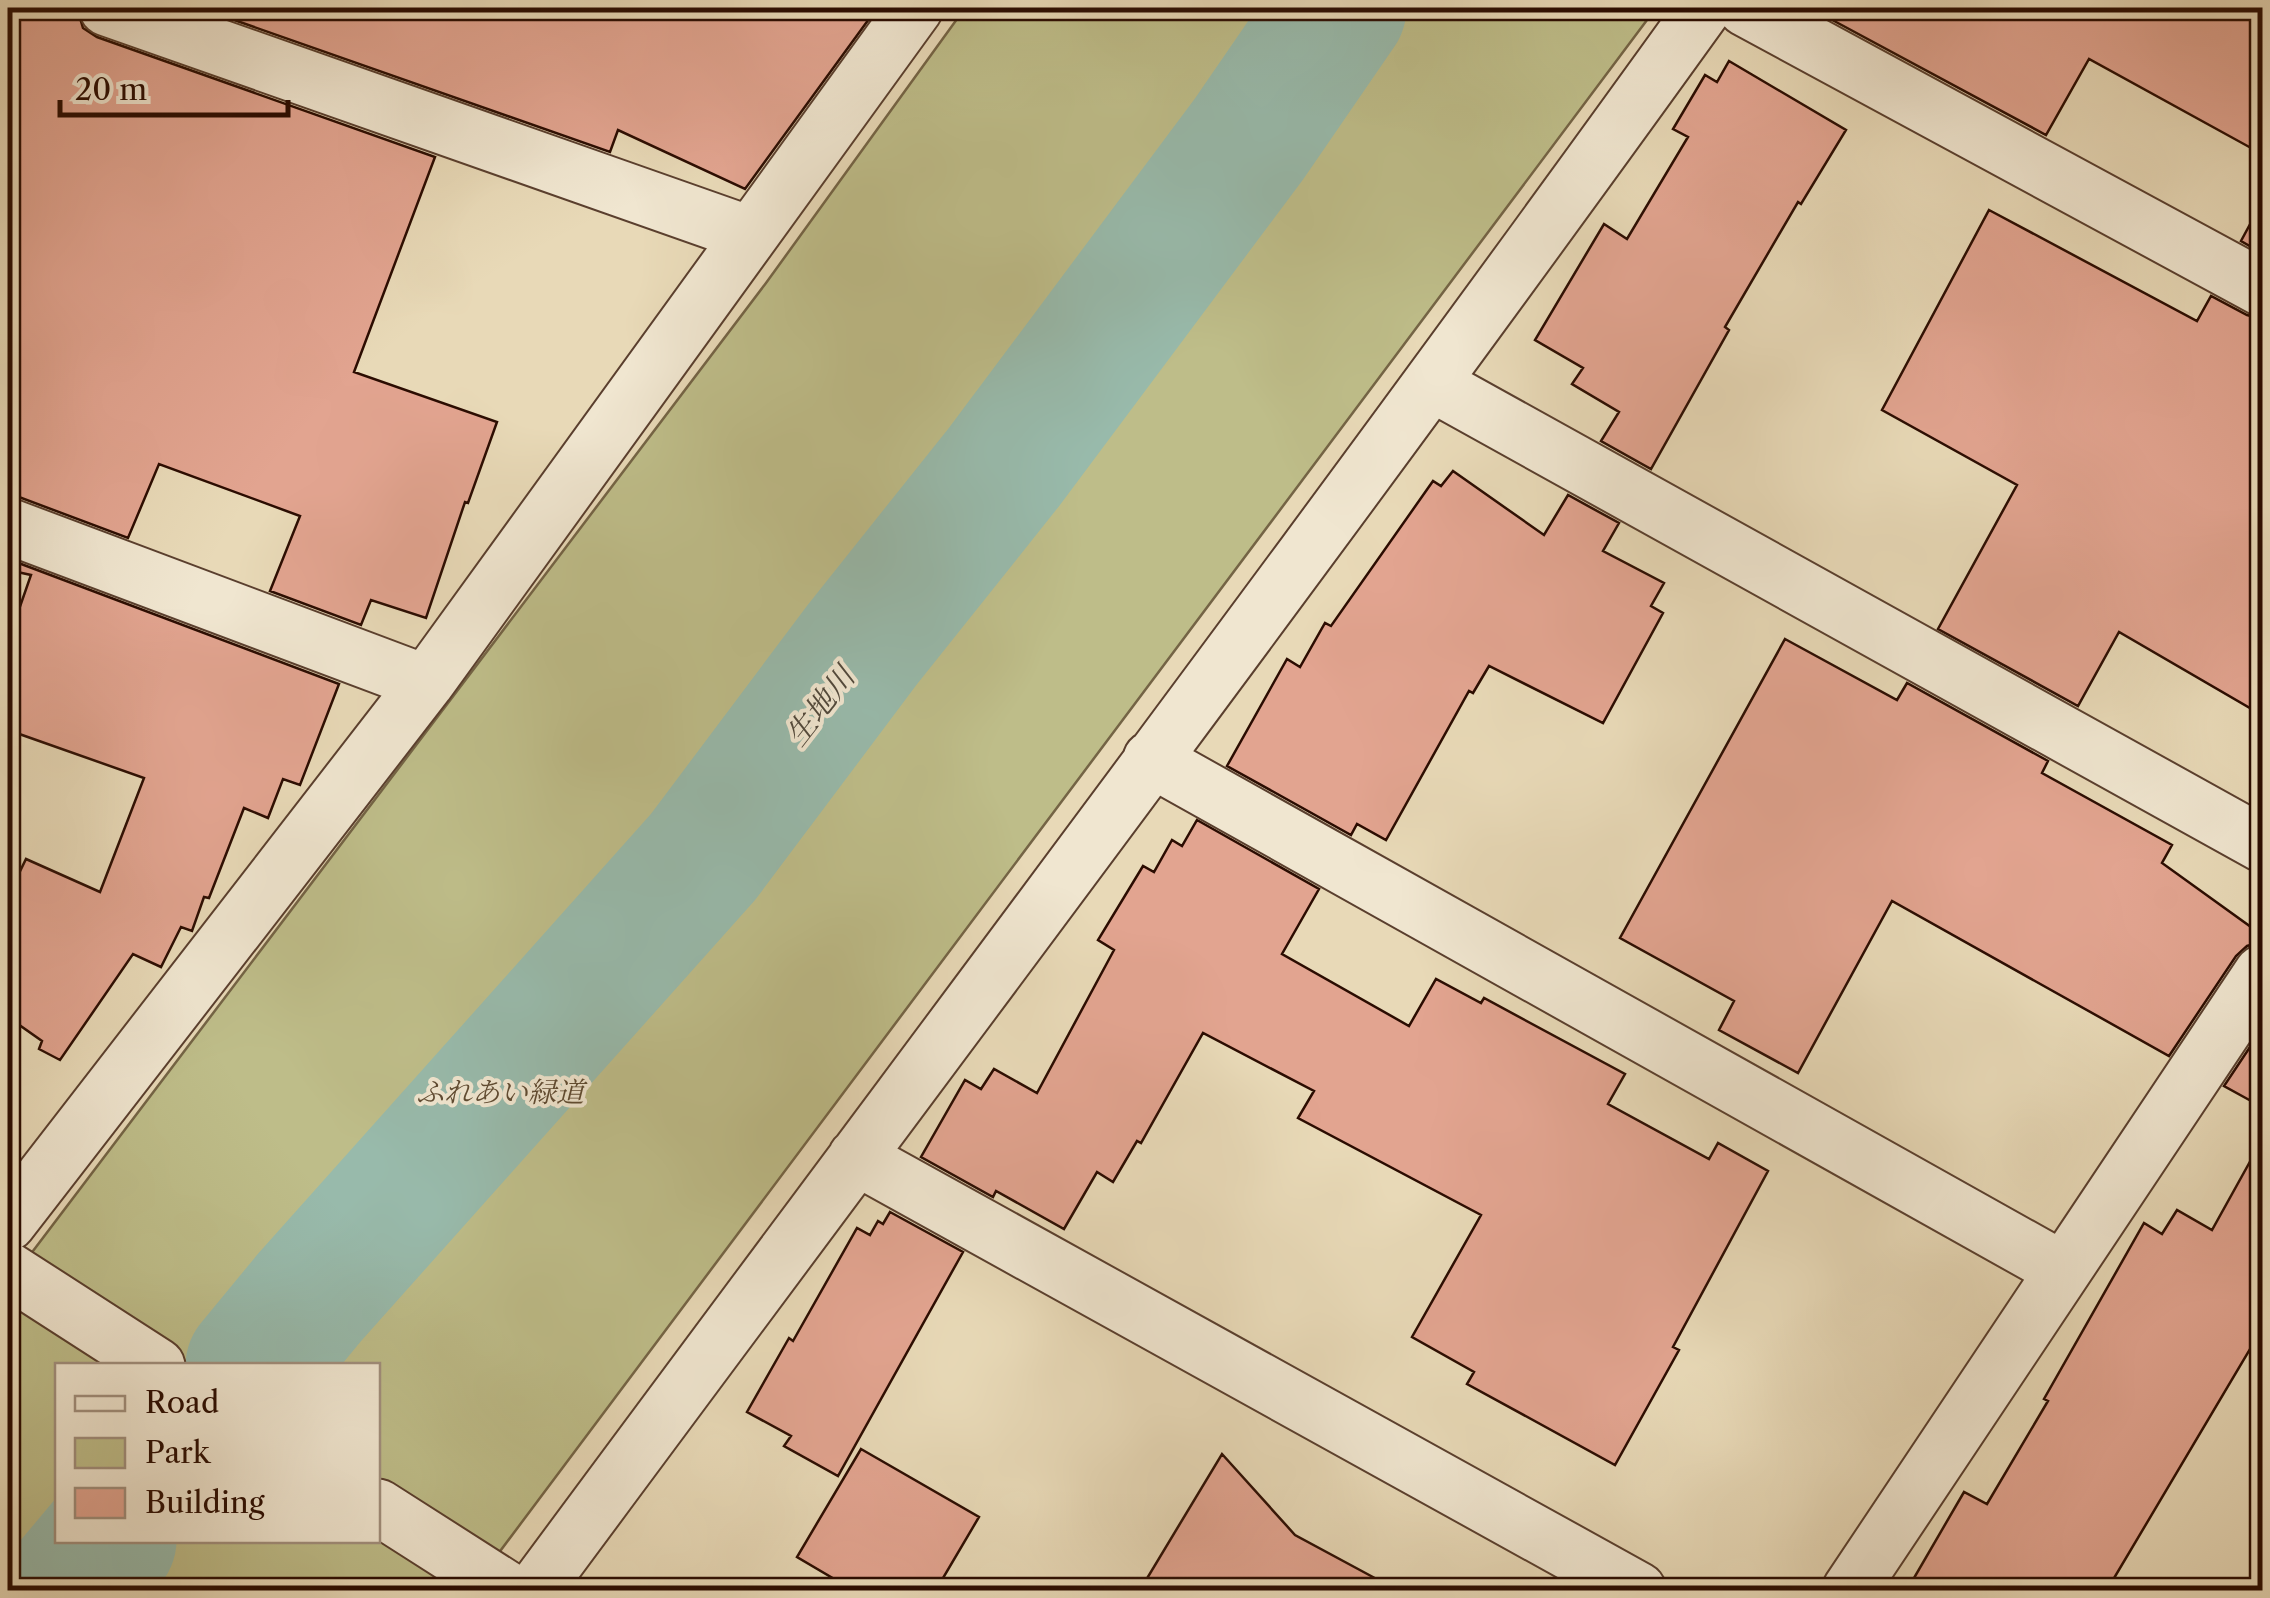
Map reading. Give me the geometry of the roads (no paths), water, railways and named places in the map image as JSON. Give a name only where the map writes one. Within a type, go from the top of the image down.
[{"type":"street","points":[[107,8],[750,234]]},
{"type":"street","points":[[8,1223],[426,683],[915,8]]},
{"type":"street","points":[[380,1507],[512,1587],[856,1157],[1150,758],[1433,384],[1704,8]]},
{"type":"street","points":[[1745,8],[2262,288]]},
{"type":"street","points":[[1433,384],[2262,844]]},
{"type":"street","points":[[8,526],[426,683]]},
{"type":"street","points":[[1150,758],[2063,1270]]},
{"type":"street","points":[[1850,1590],[2262,973]]},
{"type":"street","points":[[856,1157],[1638,1590]]},
{"type":"street","points":[[13,1273],[152,1363]]},
{"type":"waterway","name":"生地川","points":[[255,1363],[703,857],[862,645],[1004,467],[1249,139],[1339,8]]},
{"type":"waterway","name":"生地川","points":[[67,1590],[106,1543]]},
{"type":"park label","name":"ふれあい緑道","points":[[500,1092]]}]
